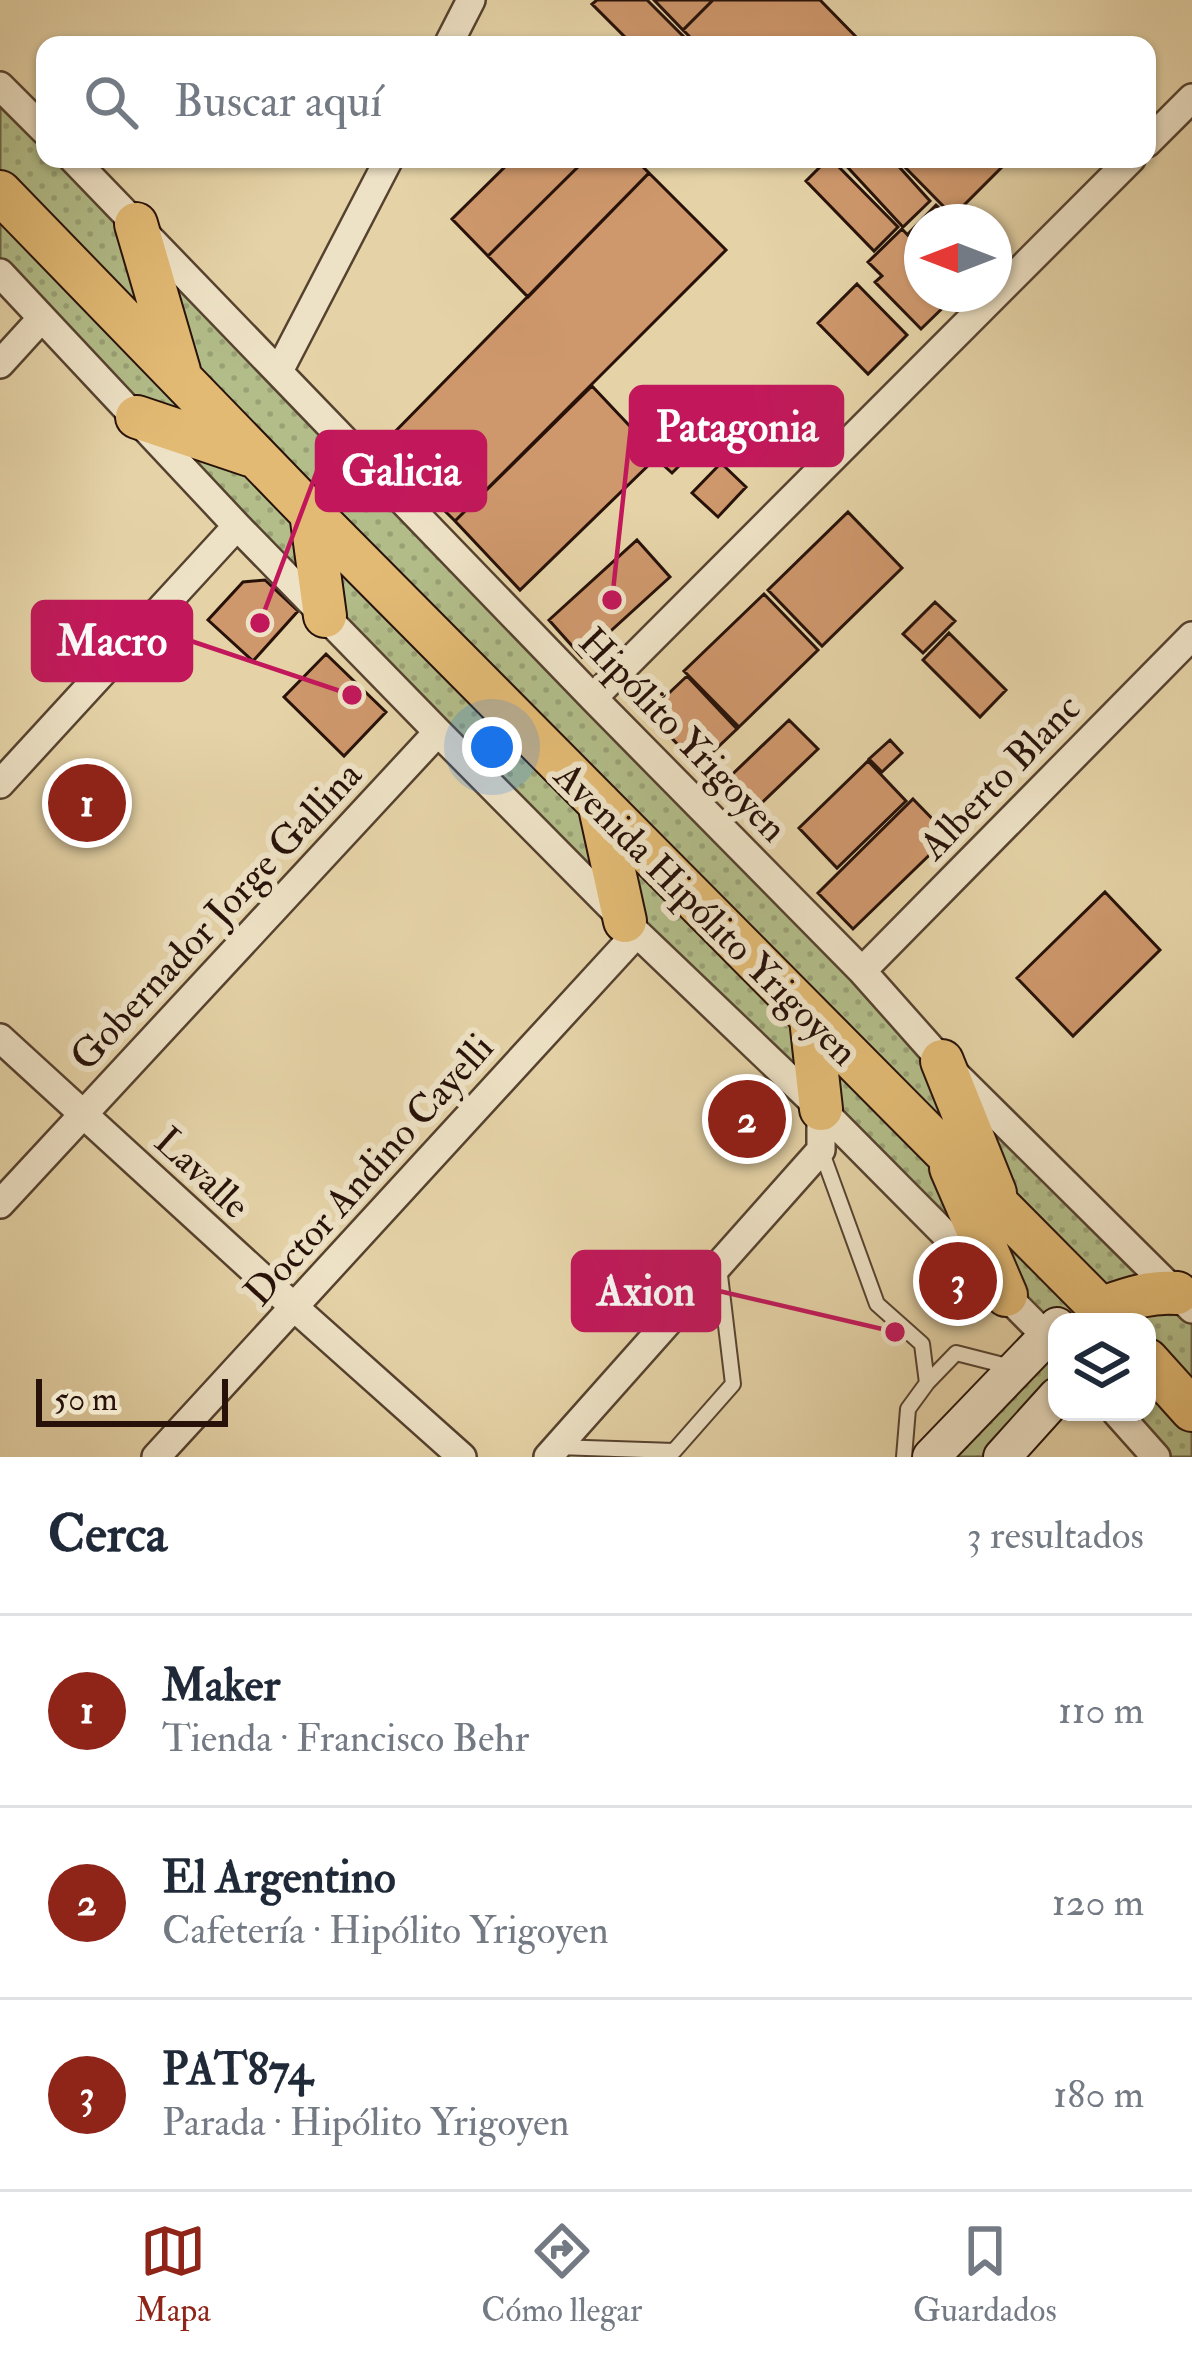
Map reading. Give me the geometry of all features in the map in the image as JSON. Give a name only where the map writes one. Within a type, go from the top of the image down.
[{"type":"highway","name":"Avenida Hipólito Yrigoyen","points":[[0,192],[311,513],[1000,1205],[1069,1313]]},
{"type":"highway","points":[[136,224],[182,378]]},
{"type":"highway","points":[[137,417],[259,458]]},
{"type":"highway","points":[[311,513],[325,616]]},
{"type":"highway","points":[[598,802],[631,927]]},
{"type":"highway","points":[[811,1019],[821,1130]]},
{"type":"highway","points":[[942,1061],[1000,1205]]},
{"type":"highway","points":[[944,1151],[1006,1295]]},
{"type":"highway","points":[[1102,1313],[1134,1296],[1157,1292],[1185,1301]]},
{"type":"highway","points":[[1156,1370],[1192,1410]]},
{"type":"main road","points":[[931,1457],[1016,1368],[1048,1346]]},
{"type":"main road","points":[[1002,1457],[1048,1406]]},
{"type":"street","points":[[453,36],[471,0]]},
{"type":"street","points":[[0,86],[36,122]]},
{"type":"street","points":[[1156,134],[1192,98]]},
{"type":"street","name":"Hipólito Yrigoyen","points":[[82,168],[862,971],[942,1061],[1185,1301]]},
{"type":"street","points":[[279,371],[384,168]]},
{"type":"street","points":[[593,698],[1122,168]]},
{"type":"street","points":[[0,273],[237,526],[631,927],[821,1130],[1006,1295],[1048,1313]]},
{"type":"street","points":[[0,364],[41,320]]},
{"type":"street","points":[[0,784],[237,526]]},
{"type":"street","name":"Alberto Blanc","points":[[862,971],[1192,636]]},
{"type":"street","name":"Gobernador Jorge Gallina","points":[[0,1204],[438,732]]},
{"type":"street","name":"Doctor Andino Cayelli","points":[[156,1457],[631,927]]},
{"type":"street","name":"Lavalle","points":[[0,1038],[462,1457]]},
{"type":"street","points":[[553,1452],[719,1268],[821,1130]]},
{"type":"street","points":[[1124,1421],[1156,1457]]},
{"type":"lane","points":[[821,1130],[877,1304],[922,1344],[927,1383]]},
{"type":"lane","points":[[553,1452],[674,1451],[733,1384],[719,1268]]},
{"type":"lane","points":[[904,1457],[908,1409],[956,1353],[1016,1368]]},
{"type":"green space","points":[[0,86],[36,122],[36,168],[82,168],[1192,1309],[1192,1457],[1156,1457],[1124,1421],[1156,1421],[1156,1313],[1048,1313],[1048,1406],[1002,1457],[931,1457],[1046,1336],[0,273]]},
{"type":"building","points":[[597,0],[647,0],[683,36],[624,36],[592,4]]},
{"type":"building","points":[[654,0],[713,0],[683,30]]},
{"type":"building","points":[[713,0],[820,0],[855,36],[689,36],[683,30]]},
{"type":"building","points":[[504,168],[577,168],[488,256],[452,219]]},
{"type":"building","points":[[577,168],[644,168],[649,173],[528,297],[488,256]]},
{"type":"building","points":[[819,168],[840,168],[898,227],[874,251],[806,181]]},
{"type":"building","points":[[848,168],[900,168],[930,201],[904,204],[904,226]]},
{"type":"building","points":[[906,168],[1001,168],[965,204],[941,204]]},
{"type":"building","points":[[649,173],[726,250],[455,521],[380,447]]},
{"type":"building","points":[[904,231],[904,312],[875,282],[882,276],[868,262]]},
{"type":"building","points":[[857,284],[907,335],[868,374],[818,323]]},
{"type":"building","points":[[904,312],[938,312],[921,329]]},
{"type":"building","points":[[592,386],[658,456],[520,590],[455,521]]},
{"type":"building","points":[[688,433],[700,445],[672,473],[660,462]]},
{"type":"building","points":[[721,463],[746,487],[718,517],[692,493]]},
{"type":"building","points":[[848,512],[902,568],[822,646],[768,590]]},
{"type":"building","points":[[637,540],[670,577],[582,657],[549,620]]},
{"type":"building","points":[[265,580],[298,611],[253,661],[208,620],[243,582]]},
{"type":"building","points":[[764,594],[818,650],[739,727],[684,671]]},
{"type":"building","points":[[935,602],[955,621],[923,653],[903,634]]},
{"type":"building","points":[[949,633],[1006,690],[980,717],[923,660]]},
{"type":"building","points":[[326,654],[386,712],[344,756],[284,697]]},
{"type":"building","points":[[687,676],[737,729],[698,766],[648,713]]},
{"type":"building","points":[[789,720],[818,749],[746,818],[718,788]]},
{"type":"building","points":[[890,740],[902,753],[882,772],[869,759]]},
{"type":"building","points":[[868,761],[906,801],[837,868],[799,828]]},
{"type":"building","points":[[913,799],[949,836],[853,929],[818,893]]},
{"type":"building","points":[[1105,892],[1160,950],[1073,1036],[1017,978]]},
{"type":"place","name":"Patagonia","points":[[612,600]]},
{"type":"place","name":"Galicia","points":[[260,623]]},
{"type":"place","name":"Macro","points":[[352,695]]},
{"type":"place","name":"Maker","points":[[87,803]]},
{"type":"place","name":"El Argentino","points":[[747,1119]]},
{"type":"place","name":"PAT874","points":[[958,1281]]},
{"type":"place","name":"Axion","points":[[895,1332]]}]
